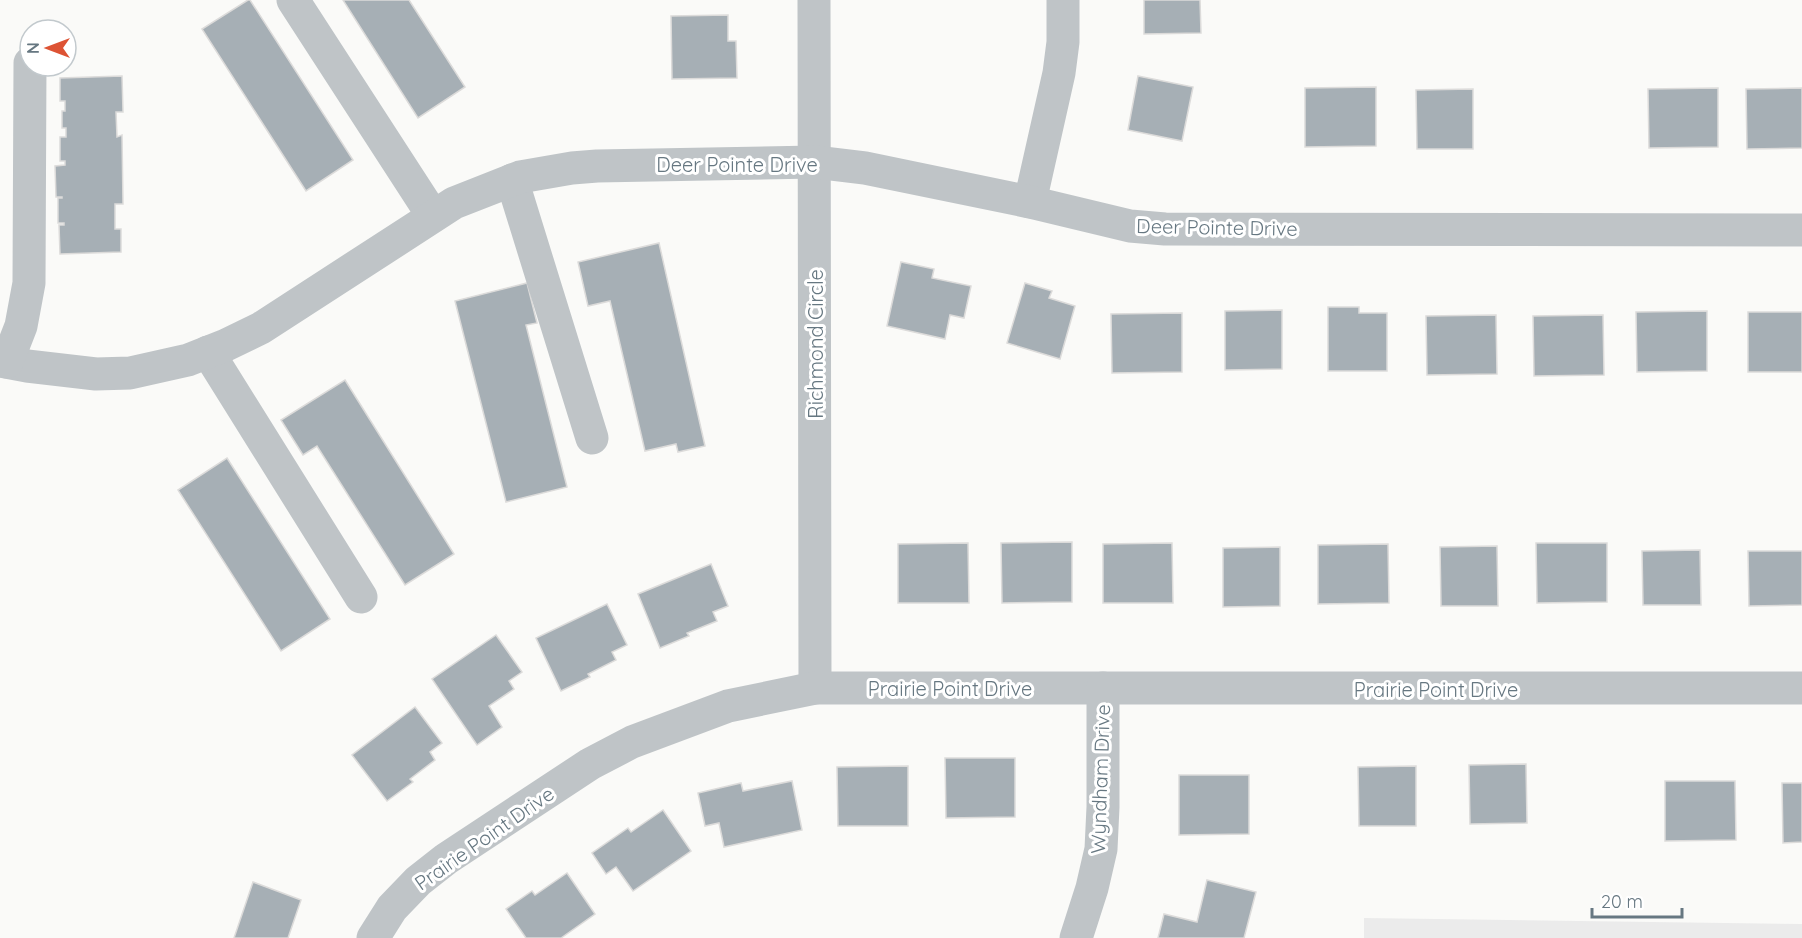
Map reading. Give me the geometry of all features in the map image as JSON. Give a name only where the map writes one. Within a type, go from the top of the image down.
[{"type":"street","points":[[293,0],[433,216]]},
{"type":"street","name":"Richmond Circle","points":[[814,0],[815,687]]},
{"type":"street","points":[[1030,202],[1059,73],[1063,42],[1064,0]]},
{"type":"street","points":[[4,362],[21,326],[29,283],[30,78]]},
{"type":"street","name":"Deer Pointe Drive","points":[[4,362],[96,375],[130,373],[188,360],[261,328],[454,203],[512,180],[548,171],[597,166],[815,162],[865,168],[1030,202],[1130,226],[1166,229],[1802,230]]},
{"type":"street","points":[[512,180],[592,438]]},
{"type":"street","points":[[208,352],[361,597]]},
{"type":"street","name":"Prairie Point Drive","points":[[373,938],[392,908],[418,881],[446,859],[590,764],[632,742],[728,706],[815,687],[1802,688]]},
{"type":"street","name":"Wyndham Drive","points":[[1076,938],[1092,888],[1101,849],[1103,688]]},
{"type":"shaded area","points":[[1364,918],[1802,924],[1802,938],[1364,938]]},
{"type":"building","points":[[248,0],[353,160],[306,191],[202,29]]},
{"type":"building","points":[[343,0],[409,0],[465,87],[418,118]]},
{"type":"building","points":[[1144,0],[1200,0],[1201,33],[1144,34]]},
{"type":"building","points":[[728,15],[728,41],[736,41],[737,78],[672,79],[671,16]]},
{"type":"building","points":[[122,76],[123,112],[116,112],[117,137],[122,135],[123,204],[115,204],[115,229],[121,229],[121,252],[60,254],[59,225],[64,225],[64,223],[58,223],[58,198],[62,197],[56,197],[55,166],[65,165],[65,161],[60,161],[60,137],[66,137],[66,128],[62,128],[62,111],[65,111],[65,101],[60,101],[60,78]]},
{"type":"building","points":[[1138,76],[1193,87],[1182,141],[1128,130]]},
{"type":"building","points":[[1376,87],[1376,146],[1305,147],[1305,88]]},
{"type":"building","points":[[1718,88],[1718,147],[1649,148],[1648,89]]},
{"type":"building","points":[[1802,88],[1802,148],[1747,149],[1746,89]]},
{"type":"building","points":[[1473,89],[1473,149],[1417,149],[1416,90]]},
{"type":"building","points":[[659,243],[705,446],[678,452],[676,444],[645,451],[610,301],[588,306],[578,262]]},
{"type":"building","points":[[901,262],[934,269],[932,278],[971,286],[964,318],[950,315],[945,339],[887,326]]},
{"type":"building","points":[[527,283],[537,323],[526,325],[567,487],[506,502],[455,301]]},
{"type":"building","points":[[1025,283],[1052,291],[1049,298],[1075,306],[1060,359],[1007,343]]},
{"type":"building","points":[[1328,307],[1359,307],[1359,313],[1387,313],[1387,371],[1328,371]]},
{"type":"building","points":[[1282,310],[1282,369],[1225,370],[1225,311]]},
{"type":"building","points":[[1707,311],[1707,371],[1637,372],[1636,312]]},
{"type":"building","points":[[1748,312],[1802,312],[1802,372],[1748,372]]},
{"type":"building","points":[[1182,313],[1182,372],[1112,373],[1111,314]]},
{"type":"building","points":[[1496,315],[1497,374],[1427,375],[1426,316]]},
{"type":"building","points":[[1603,315],[1604,375],[1534,376],[1533,316]]},
{"type":"building","points":[[345,380],[454,554],[405,585],[317,446],[303,455],[281,420]]},
{"type":"building","points":[[227,458],[330,619],[281,651],[178,490]]},
{"type":"building","points":[[1072,542],[1072,602],[1002,603],[1001,543]]},
{"type":"building","points":[[968,543],[969,603],[898,603],[898,544]]},
{"type":"building","points":[[1172,543],[1173,603],[1103,603],[1103,544]]},
{"type":"building","points":[[1536,543],[1607,543],[1607,602],[1537,603]]},
{"type":"building","points":[[1388,544],[1389,603],[1318,604],[1318,545]]},
{"type":"building","points":[[1497,546],[1498,606],[1441,606],[1440,547]]},
{"type":"building","points":[[1280,547],[1280,606],[1223,607],[1223,548]]},
{"type":"building","points":[[1700,550],[1701,605],[1643,605],[1642,551]]},
{"type":"building","points":[[1748,551],[1802,551],[1802,605],[1749,606]]},
{"type":"building","points":[[711,564],[728,606],[713,612],[717,621],[687,633],[689,636],[660,648],[638,594]]},
{"type":"building","points":[[607,604],[627,645],[612,652],[616,660],[588,674],[590,677],[561,691],[536,638]]},
{"type":"building","points":[[496,635],[522,672],[509,681],[514,689],[489,706],[502,727],[477,745],[432,679]]},
{"type":"building","points":[[415,707],[442,743],[430,752],[435,760],[410,779],[413,782],[387,801],[352,755]]},
{"type":"building","points":[[945,758],[1015,758],[1015,817],[946,818]]},
{"type":"building","points":[[1526,764],[1527,823],[1470,824],[1469,765]]},
{"type":"building","points":[[908,766],[908,826],[838,826],[837,767]]},
{"type":"building","points":[[1416,766],[1416,826],[1359,826],[1358,767]]},
{"type":"building","points":[[1179,775],[1249,775],[1249,834],[1179,835]]},
{"type":"building","points":[[792,781],[802,830],[724,847],[719,823],[705,826],[698,793],[741,783],[743,791]]},
{"type":"building","points":[[1665,781],[1735,781],[1736,840],[1665,841]]},
{"type":"building","points":[[1782,783],[1802,783],[1802,842],[1783,843]]},
{"type":"building","points":[[663,810],[691,851],[633,891],[616,867],[606,874],[592,853],[628,828],[631,832]]},
{"type":"building","points":[[567,873],[595,914],[561,938],[526,938],[506,909],[532,891],[535,895]]},
{"type":"building","points":[[1207,880],[1256,892],[1244,938],[1158,938],[1164,914],[1197,922]]},
{"type":"building","points":[[253,882],[301,900],[288,938],[234,938]]}]
